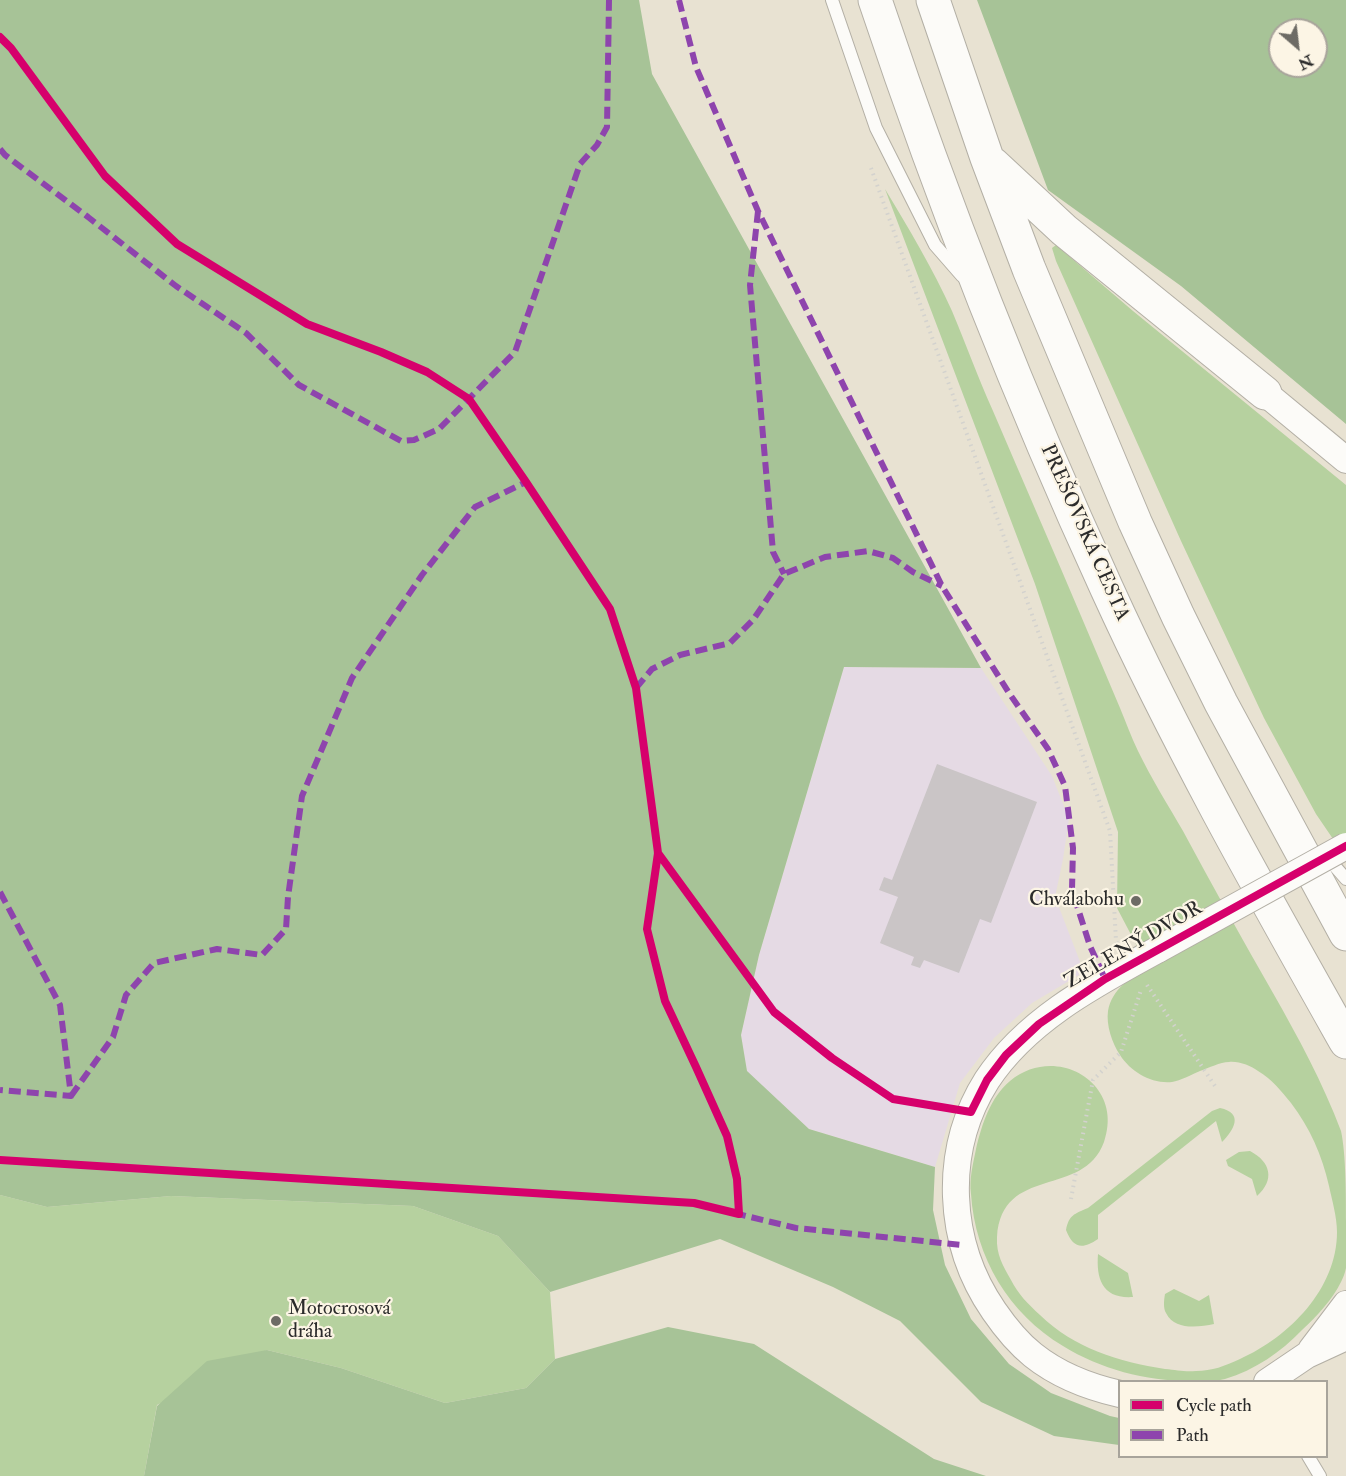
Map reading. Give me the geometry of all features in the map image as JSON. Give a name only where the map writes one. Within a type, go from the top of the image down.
[{"type":"highway","name":"PREŠOVSKÁ CESTA","points":[[875,0],[949,210],[1031,415],[1107,590],[1243,860],[1346,1042]]},
{"type":"highway","points":[[933,0],[987,158],[1029,269],[1131,512],[1178,616],[1221,703],[1346,934]]},
{"type":"highway","points":[[987,158],[1064,230],[1264,393]]},
{"type":"street","points":[[1264,393],[1346,460]]},
{"type":"street","name":"ZELENÝ DVOR","points":[[1118,1394],[1073,1379],[1033,1355],[1002,1324],[972,1274],[957,1220],[955,1179],[960,1144],[970,1112],[987,1080],[1006,1055],[1039,1024],[1130,965],[1346,846]]},
{"type":"street","points":[[1307,1355],[1346,1304]]},
{"type":"street","points":[[1270,1380],[1307,1355],[1346,1337]]},
{"type":"lane","points":[[832,0],[876,128],[935,245],[986,303]]},
{"type":"lane","points":[[1271,797],[1303,831]]},
{"type":"lane","points":[[1319,848],[1346,879]]},
{"type":"lane","points":[[1309,1458],[1320,1476]]},
{"type":"path","points":[[867,159],[1110,831],[1116,941],[1130,965]]},
{"type":"path","points":[[1071,1199],[1093,1080],[1121,1052],[1144,980],[1215,1086]]},
{"type":"shaded area","points":[[844,667],[981,668],[1052,776],[1069,819],[1055,897],[1084,972],[1032,1003],[994,1038],[960,1083],[935,1167],[809,1129],[747,1072],[741,1035],[759,955]]},
{"type":"green space","points":[[0,0],[639,0],[652,74],[981,668],[844,667],[759,955],[741,1035],[747,1071],[809,1129],[935,1167],[933,1210],[945,1265],[971,1319],[1009,1364],[1051,1393],[1118,1418],[1118,1445],[1054,1436],[981,1402],[900,1321],[833,1287],[720,1239],[550,1292],[498,1236],[413,1206],[171,1196],[47,1207],[0,1195]]},
{"type":"green space","points":[[977,0],[1346,0],[1346,424],[1181,286],[1048,190]]},
{"type":"green space","points":[[885,189],[929,264],[952,311],[1138,751],[1301,1043],[1341,1131],[1345,1163],[1346,1212],[1346,1268],[1342,1280],[1324,1308],[1285,1346],[1257,1365],[1225,1379],[1169,1380],[1143,1377],[1094,1362],[1063,1346],[1026,1318],[1011,1300],[998,1282],[979,1240],[971,1183],[976,1149],[984,1121],[997,1095],[1010,1081],[1028,1070],[1047,1066],[1065,1068],[1082,1075],[1096,1087],[1105,1102],[1108,1121],[1104,1142],[1094,1159],[1079,1171],[1028,1190],[1013,1199],[1002,1214],[997,1243],[1003,1265],[1027,1303],[1053,1327],[1082,1345],[1114,1358],[1165,1369],[1202,1371],[1229,1364],[1276,1338],[1307,1309],[1329,1273],[1335,1253],[1337,1232],[1326,1175],[1319,1153],[1304,1122],[1291,1103],[1268,1078],[1248,1066],[1229,1062],[1214,1065],[1175,1081],[1157,1081],[1142,1076],[1130,1067],[1114,1045],[1108,1022],[1108,1011],[1113,996],[1135,975],[1148,967],[1117,908],[1118,832],[1035,584]]},
{"type":"green space","points":[[1056,245],[1346,485],[1346,858],[1316,814],[1264,718],[1181,541],[1056,261],[1052,248]]},
{"type":"green space","points":[[1220,1108],[1232,1114],[1235,1122],[1222,1142],[1216,1121],[1098,1215],[1098,1239],[1083,1246],[1072,1241],[1066,1230],[1073,1216],[1088,1208],[1212,1111]]},
{"type":"green space","points":[[1250,1151],[1262,1160],[1268,1172],[1266,1184],[1257,1196],[1252,1179],[1228,1166],[1226,1160],[1239,1152]]},
{"type":"green space","name":"Motocrosová dráha","points":[[0,1195],[47,1207],[171,1196],[413,1206],[498,1236],[550,1292],[555,1359],[526,1388],[445,1403],[341,1368],[267,1350],[157,1405],[144,1476],[0,1476]]},
{"type":"green space","points":[[1098,1254],[1128,1273],[1133,1297],[1123,1297],[1108,1291],[1100,1280]]},
{"type":"green space","points":[[1174,1289],[1199,1301],[1209,1295],[1214,1324],[1188,1326],[1175,1323],[1170,1319],[1164,1309],[1165,1294]]},
{"type":"green space","points":[[668,1327],[754,1344],[934,1459],[986,1476],[144,1476],[157,1406],[207,1361],[267,1350],[341,1368],[445,1403],[526,1388],[555,1359]]},
{"type":"building","points":[[937,764],[1037,802],[991,923],[980,919],[959,973],[924,960],[920,968],[911,965],[914,957],[880,943],[898,897],[879,890],[884,877],[892,880]]},
{"type":"marked path","points":[[0,149],[176,286],[246,333],[299,385],[401,441],[414,440],[439,429],[515,352],[580,164],[597,145],[607,127],[609,0]]},
{"type":"marked path","points":[[679,0],[696,67],[758,211],[942,586],[1009,693],[1048,749],[1065,786],[1073,848],[1072,890],[1090,946],[1105,979]]},
{"type":"marked path","points":[[758,211],[750,285],[773,552],[784,574]]},
{"type":"marked path","points":[[71,1096],[113,1037],[126,995],[154,963],[217,949],[262,955],[286,929],[288,897],[302,796],[352,678],[422,575],[475,507],[526,482]]},
{"type":"marked path","points":[[636,688],[652,669],[680,655],[730,643],[753,620],[784,574],[825,557],[868,551],[893,558],[913,572],[942,586]]},
{"type":"marked path","points":[[0,892],[60,1005],[71,1096],[0,1090]]},
{"type":"marked path","points":[[734,1213],[796,1228],[962,1245]]},
{"type":"cycle path","points":[[0,37],[11,48],[105,176],[177,244],[307,324],[427,372],[469,399],[610,609],[636,688],[658,853],[647,929],[665,1001],[727,1136],[737,1179],[739,1214],[694,1203],[0,1160]]},
{"type":"cycle path","points":[[658,853],[774,1012],[832,1058],[893,1099],[971,1112],[987,1080],[1006,1055],[1039,1024],[1105,979],[1346,846]]},
{"type":"place","name":"Chválabohu","points":[[1136,901]]},
{"type":"place","name":"Motocrosová dráha","points":[[276,1321]]}]
